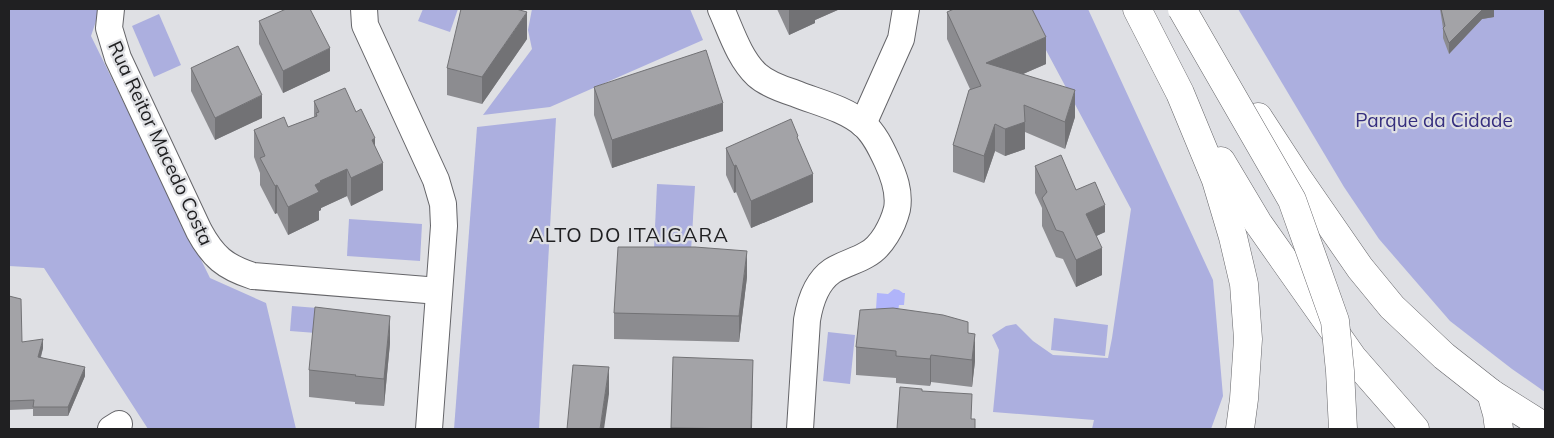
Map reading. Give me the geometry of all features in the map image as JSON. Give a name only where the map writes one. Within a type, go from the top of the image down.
[{"type":"main road","points":[[1137,9],[1180,93],[1258,223],[1353,358],[1415,429]]},
{"type":"main road","points":[[1182,9],[1292,200],[1335,321],[1343,402],[1343,429]]},
{"type":"main road","points":[[1193,9],[1263,125],[1360,268],[1392,307],[1444,356],[1491,393],[1545,427]]},
{"type":"main road","points":[[1180,93],[1216,180],[1234,237],[1244,284],[1248,339],[1240,429]]},
{"type":"main road","points":[[1491,393],[1499,429]]},
{"type":"main road","points":[[1244,400],[1250,429]]},
{"type":"street","name":"Rua Reitor Macedo Costa","points":[[111,9],[109,28],[118,58],[199,231],[208,248],[222,262],[237,271],[253,276],[439,291]]},
{"type":"street","points":[[364,9],[365,25],[426,156],[443,204],[444,226],[429,429]]},
{"type":"street","points":[[721,9],[747,64],[758,76],[781,89],[850,115],[863,124],[880,146],[895,178],[898,193],[897,208],[879,244],[868,254],[832,272],[815,292],[807,320],[800,429]]},
{"type":"street","points":[[863,124],[901,39],[906,9]]},
{"type":"street","points":[[802,402],[812,429]]},
{"type":"green space","points":[[9,9],[100,9],[91,36],[210,278],[266,303],[296,429],[148,429],[44,268],[9,266]]},
{"type":"green space","points":[[423,9],[458,9],[450,32],[418,21]]},
{"type":"green space","points":[[532,9],[690,9],[703,40],[550,107],[483,115],[532,49],[528,30]]},
{"type":"green space","points":[[1024,9],[1088,9],[1213,280],[1223,396],[1211,429],[1092,429],[1094,420],[993,412],[999,350],[992,335],[1006,326],[1016,324],[1033,341],[1053,355],[1108,358],[1131,209]]},
{"type":"green space","name":"Parque da Cidade","points":[[1238,9],[1545,9],[1545,392],[1450,321],[1379,239],[1344,187]]},
{"type":"green space","points":[[159,14],[181,65],[154,77],[132,26]]},
{"type":"green space","points":[[556,118],[539,429],[454,429],[477,127]]},
{"type":"green space","points":[[657,184],[695,186],[691,251],[654,249]]},
{"type":"green space","points":[[349,219],[422,224],[420,261],[347,256]]},
{"type":"green space","points":[[292,306],[343,310],[342,335],[290,331]]},
{"type":"green space","points":[[1054,318],[1108,325],[1105,356],[1051,350]]},
{"type":"green space","points":[[828,332],[855,335],[850,384],[823,381]]},
{"type":"shaded area","points":[[894,289],[905,293],[904,305],[899,305],[898,311],[876,309],[877,293],[888,294]]},
{"type":"building","points":[[286,9],[310,9],[330,48],[283,71],[259,21]]},
{"type":"building","points":[[461,9],[516,9],[527,12],[482,77],[447,68]]},
{"type":"building","points":[[954,9],[1032,9],[1046,37],[986,63],[1075,90],[1065,122],[1024,105],[1025,122],[1005,129],[995,124],[984,156],[953,145],[969,90],[981,86],[947,12]]},
{"type":"building","points":[[1441,9],[1483,9],[1449,43],[1443,28],[1445,26]]},
{"type":"building","points":[[238,46],[262,95],[215,118],[191,68]]},
{"type":"building","points":[[706,50],[723,103],[612,140],[594,87]]},
{"type":"building","points":[[345,88],[356,112],[361,109],[375,138],[372,140],[383,163],[351,178],[347,169],[320,181],[315,185],[319,192],[288,207],[260,158],[265,156],[254,130],[284,117],[288,127],[317,116],[316,113],[319,112],[314,101]]},
{"type":"building","points":[[791,119],[813,174],[751,201],[736,165],[734,166],[726,148]]},
{"type":"building","points":[[1061,155],[1076,190],[1095,182],[1105,205],[1086,214],[1102,248],[1076,260],[1063,232],[1056,230],[1042,198],[1047,192],[1035,166]]},
{"type":"building","points":[[618,247],[695,247],[747,251],[739,316],[614,313]]},
{"type":"building","points":[[9,296],[21,299],[22,342],[43,339],[38,357],[85,367],[68,407],[33,407],[34,400],[9,401]]},
{"type":"building","points":[[315,307],[390,316],[384,379],[309,370]]},
{"type":"building","points":[[893,308],[943,315],[968,322],[968,333],[975,334],[972,360],[931,355],[930,359],[896,356],[896,351],[856,347],[860,310]]},
{"type":"building","points":[[673,357],[753,360],[751,429],[671,428]]},
{"type":"building","points":[[573,365],[609,367],[600,429],[567,429]]},
{"type":"building","points":[[900,387],[922,389],[922,391],[972,394],[971,419],[975,419],[975,429],[897,429]]},
{"type":"district","name":"ALTO DO ITAIGARA","points":[[629,234]]}]
